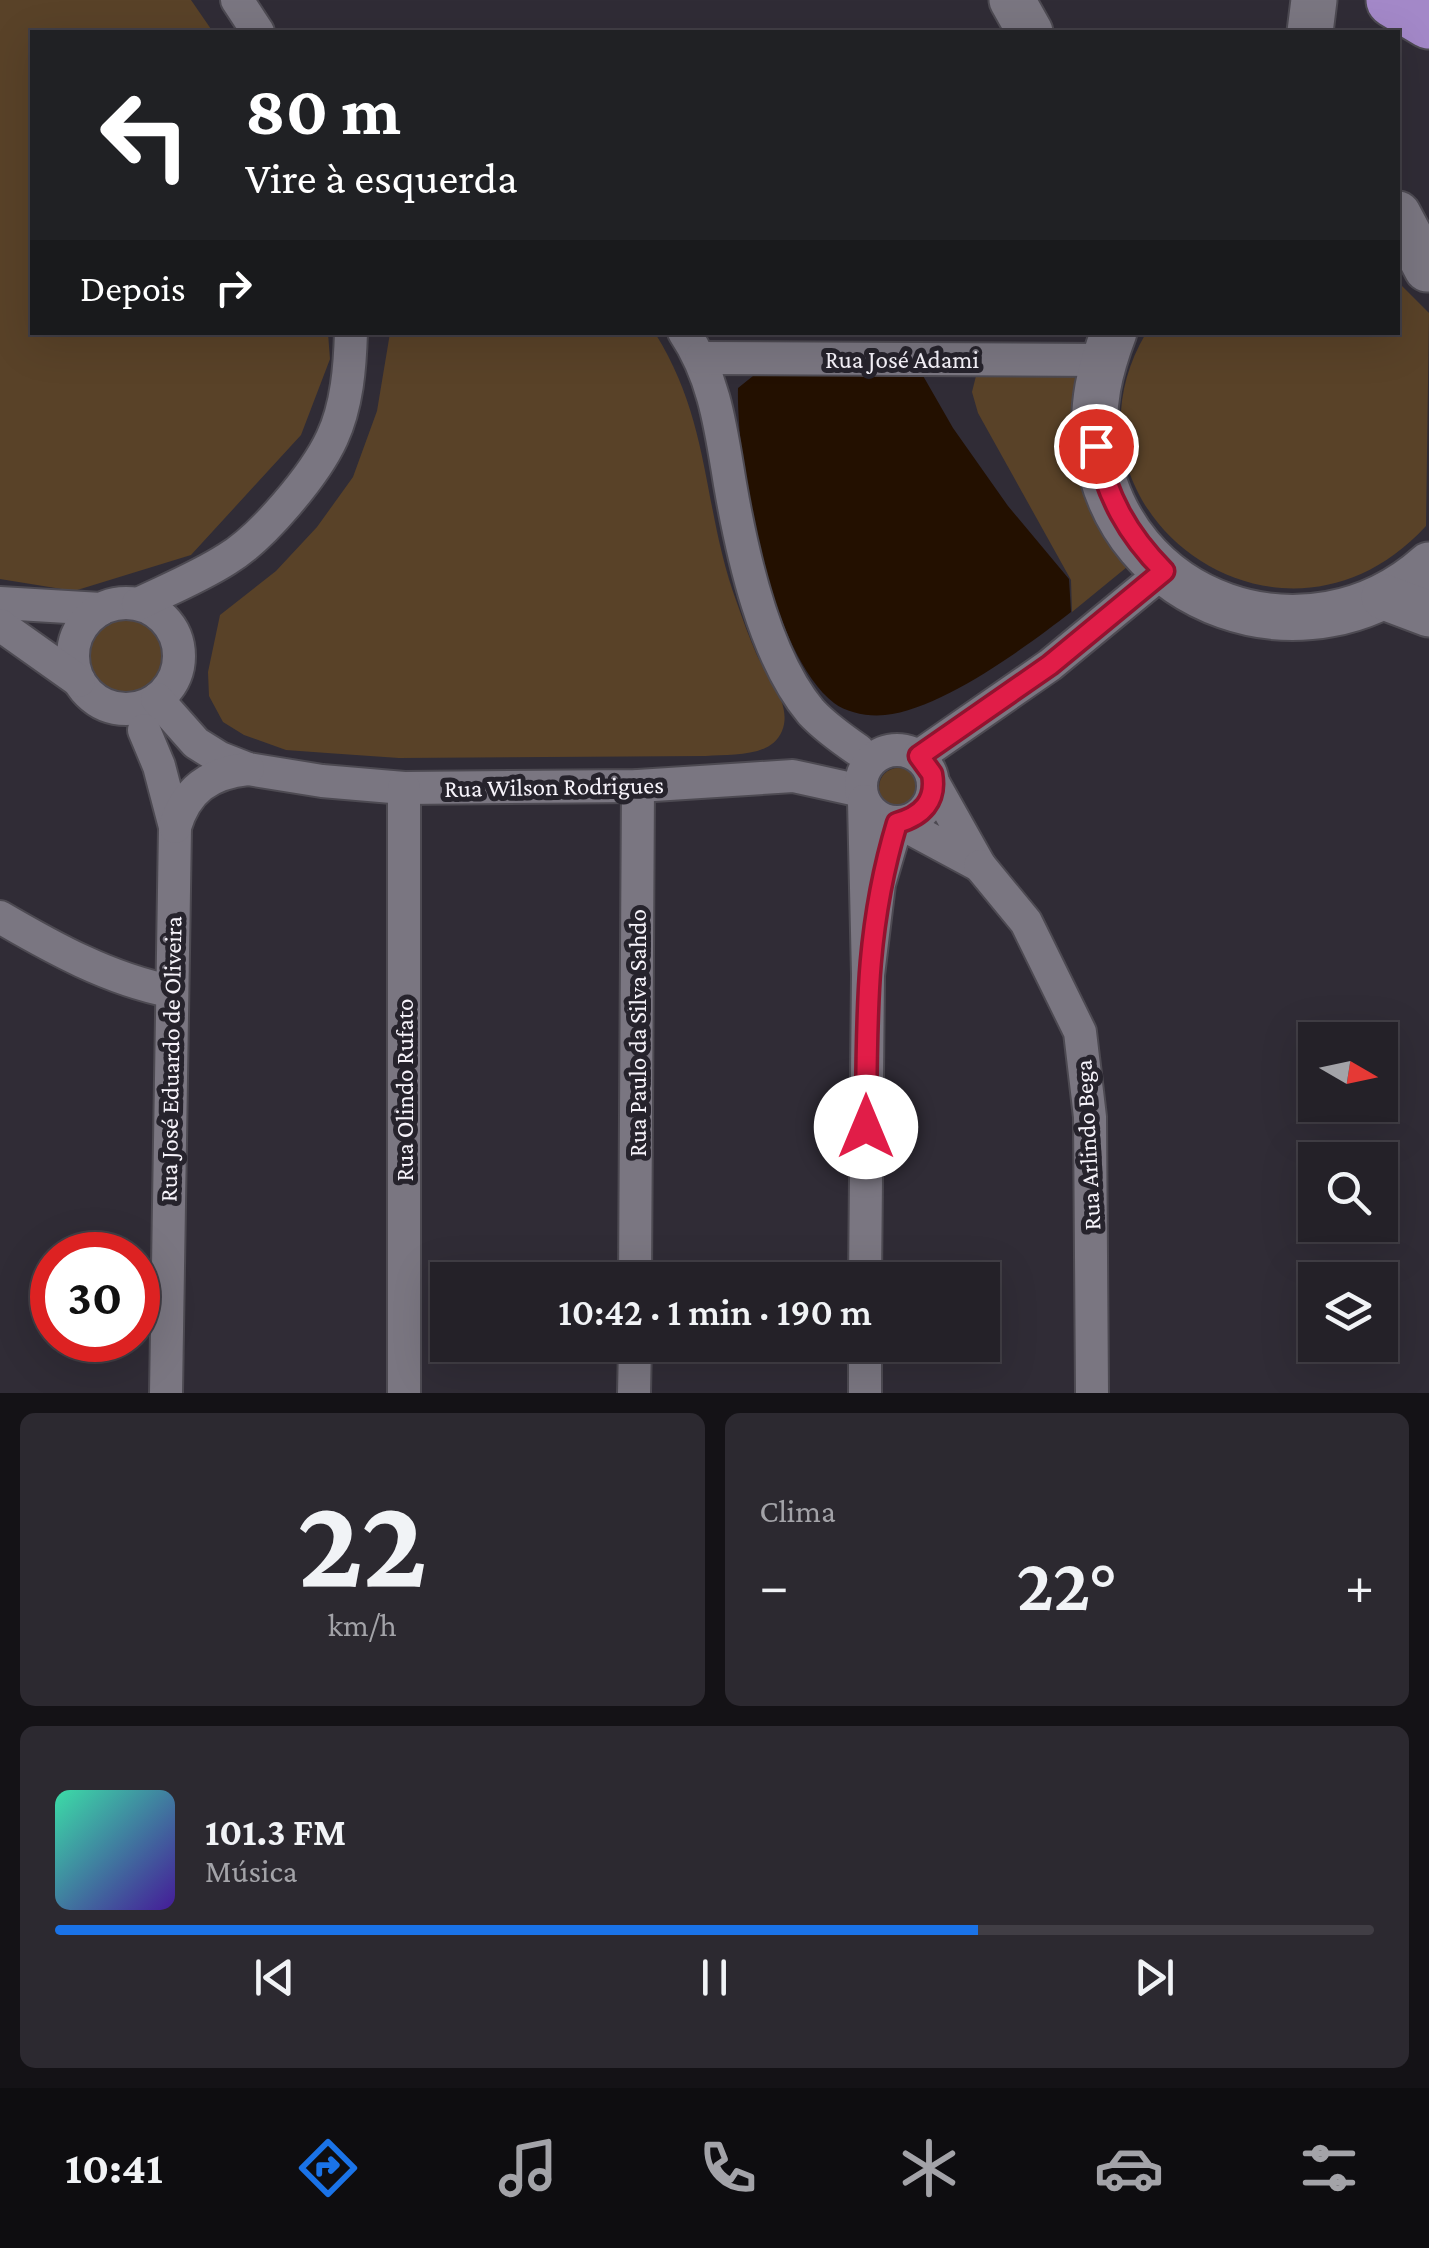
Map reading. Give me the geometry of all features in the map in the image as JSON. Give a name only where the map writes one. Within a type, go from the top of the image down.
[{"type":"highway","points":[[1394,0],[1429,21]]},
{"type":"main road","points":[[1012,0],[1029,30]]},
{"type":"main road","points":[[1310,30],[1314,0]]},
{"type":"main road","points":[[1378,30],[1382,0]]},
{"type":"main road","points":[[1400,219],[1418,263]]},
{"type":"main road","points":[[1108,346],[1094,416],[1102,474],[1126,527],[1164,571],[1208,599],[1257,616],[1283,619],[1335,614],[1384,597],[1429,565]]},
{"type":"main road","points":[[1384,597],[1429,614]]},
{"type":"street","points":[[237,0],[257,30]]},
{"type":"street","points":[[138,604],[230,558],[258,534],[304,481],[332,438],[350,376],[350,335]]},
{"type":"street","points":[[693,345],[718,412],[750,579],[773,647],[810,710],[865,774],[883,820],[898,823],[917,816],[930,802],[926,770],[899,749],[865,774]]},
{"type":"street","name":"Rua José Adami","points":[[693,345],[1108,346]]},
{"type":"street","points":[[926,770],[1164,571]]},
{"type":"street","points":[[0,625],[79,681],[88,694],[141,711],[174,678],[178,665],[174,633],[194,577]]},
{"type":"street","points":[[0,603],[101,609]]},
{"type":"street","points":[[79,681],[74,648],[88,619],[101,609],[138,604],[159,614],[174,633]]},
{"type":"street","name":"Rua Wilson Rodrigues","points":[[141,711],[248,768],[322,781],[404,788],[638,786],[865,774]]},
{"type":"street","name":"Rua José Eduardo de Oliveira","points":[[141,711],[175,827],[166,1393]]},
{"type":"street","name":"Rua Wilson Rodrigues","points":[[175,827],[180,810],[200,784],[214,775],[248,768]]},
{"type":"street","name":"Rua Arlindo Bega","points":[[926,770],[980,866],[1026,922],[1080,1032],[1092,1171],[1092,1393]]},
{"type":"street","points":[[865,774],[866,1262]]},
{"type":"street","name":"Rua Paulo da Silva Sahdo","points":[[635,1262],[638,786]]},
{"type":"street","name":"Rua Olindo Rufato","points":[[404,788],[404,1393]]},
{"type":"street","points":[[868,975],[878,884],[898,823]]},
{"type":"street","name":"Rua Arlindo Bega","points":[[898,823],[980,866]]},
{"type":"street","points":[[0,917],[86,963],[131,982],[170,991]]},
{"type":"street","points":[[634,1393],[635,1362]]},
{"type":"street","points":[[864,1393],[865,1362]]},
{"type":"shaded area","points":[[0,0],[191,0],[212,30],[30,30],[30,335],[328,335],[330,359],[301,435],[191,555],[74,591],[0,579]]},
{"type":"shaded area","points":[[1400,284],[1429,313],[1426,526],[1368,571],[1306,588],[1246,581],[1192,555],[1151,513],[1126,459],[1122,398],[1145,335],[1400,335]]},
{"type":"shaded area","points":[[390,335],[656,335],[687,400],[697,433],[717,534],[737,603],[784,711],[777,740],[749,753],[706,756],[399,758],[286,750],[244,735],[223,722],[209,696],[208,672],[220,615],[276,571],[317,527],[353,477],[377,411]]},
{"type":"shaded area","points":[[922,374],[953,428],[1008,506],[1069,579],[1071,612],[982,674],[932,701],[879,715],[852,712],[834,703],[812,679],[775,603],[743,463],[738,388],[753,376]]},
{"type":"shaded area","points":[[976,376],[1074,377],[1080,381],[1138,558],[1072,612],[1071,580],[978,413],[972,392]]},
{"type":"shaded area","points":[[127,612],[144,615],[159,625],[169,640],[169,674],[159,689],[144,699],[127,702],[110,699],[95,689],[85,674],[82,657],[85,640],[95,625],[110,615]]},
{"type":"shaded area","points":[[898,768],[911,774],[917,787],[911,800],[898,806],[885,800],[879,787],[885,774]]},
{"type":"route","points":[[866,1127],[868,975],[878,884],[897,823],[917,816],[930,802],[932,774],[919,756],[1050,665],[1164,571],[1126,527],[1112,502],[1096,446]]}]
